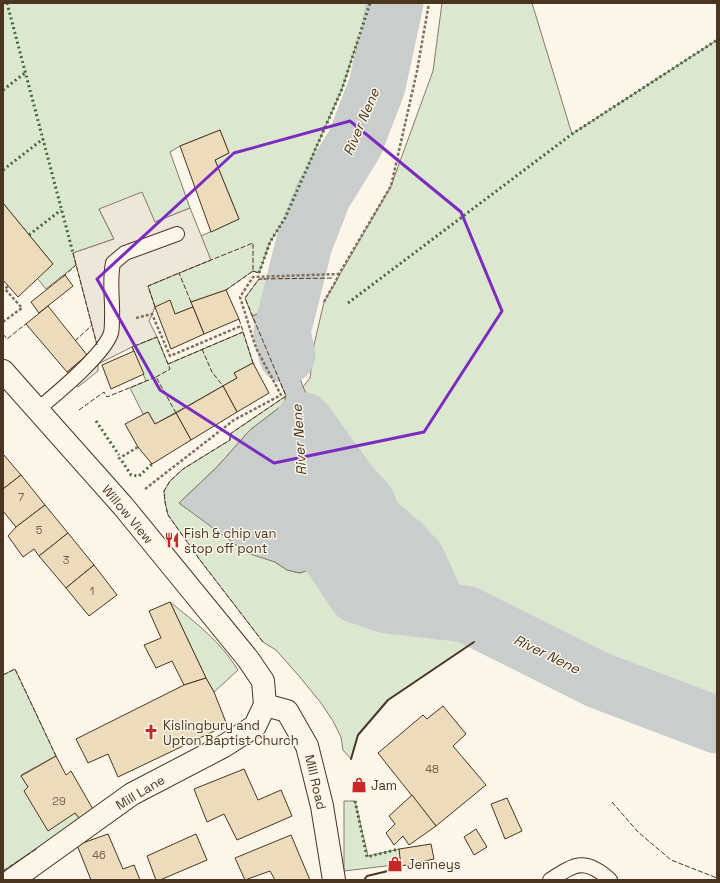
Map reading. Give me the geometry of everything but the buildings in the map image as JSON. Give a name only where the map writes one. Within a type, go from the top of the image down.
[{"type":"street","name":"Willow View","points":[[3,371],[123,506],[248,659],[263,681],[265,705]]},
{"type":"street","name":"Mill Lane","points":[[12,880],[132,794],[224,746],[255,726],[265,705]]},
{"type":"street","name":"Mill Road","points":[[265,705],[287,711],[308,746],[322,806],[334,880]]},
{"type":"lane","points":[[37,410],[77,375],[101,350],[111,334],[113,305],[110,276],[112,264],[125,253],[177,234]]},
{"type":"lane","points":[[550,880],[571,866],[586,865],[602,873],[610,880]]},
{"type":"path","points":[[324,302],[391,186],[417,71],[429,3]]},
{"type":"path","points":[[123,506],[234,420],[281,395],[256,348],[240,297],[253,277],[339,274]]},
{"type":"path","points":[[3,322],[22,308],[5,289],[8,286]]},
{"type":"path","points":[[112,322],[152,314],[170,356],[241,326]]},
{"type":"highlighted area","points":[[350,121],[461,212],[502,311],[424,432],[274,463],[160,390],[97,279],[234,153]]},
{"type":"green space","points":[[3,3],[370,3],[342,89],[285,218],[270,242],[259,273],[253,271],[226,290],[191,302],[193,307],[175,314],[155,307],[148,286],[210,260],[201,236],[239,219],[215,160],[229,153],[220,130],[180,146],[170,152],[190,208],[155,222],[99,209],[114,239],[73,253],[76,265],[46,289],[37,278],[53,264],[3,203]]},
{"type":"green space","points":[[442,3],[532,3],[572,134],[717,40],[717,725],[598,680],[467,614],[474,642],[388,700],[358,735],[351,759],[343,750],[341,737],[333,721],[321,703],[276,650],[263,642],[200,560],[168,515],[164,491],[170,481],[183,469],[230,440],[230,434],[286,396],[284,404],[250,430],[217,467],[179,503],[264,558],[275,562],[287,570],[300,573],[311,569],[334,569],[354,591],[348,480],[303,387],[310,378],[314,345],[324,302],[391,186],[433,71]]},
{"type":"green space","points":[[259,279],[278,279],[268,310],[252,316],[245,298]]},
{"type":"green space","points":[[243,332],[253,363],[234,373],[237,378],[155,424],[148,412],[143,414],[130,388],[146,381],[132,347],[157,337],[168,364]]},
{"type":"green space","points":[[170,602],[215,641],[238,670],[214,692],[206,678]]},
{"type":"green space","points":[[15,669],[56,756],[21,775],[28,787],[24,791],[75,813],[80,819],[3,871],[3,675]]},
{"type":"green space","points":[[344,801],[355,801],[368,856],[399,849],[401,860],[394,865],[344,871]]},
{"type":"shaded area","points":[[142,192],[155,222],[190,208],[211,260],[148,286],[155,307],[149,321],[157,337],[132,347],[98,364],[98,371],[78,387],[67,372],[97,345],[73,253],[114,239],[99,209]]},
{"type":"water","points":[[323,278],[317,301],[304,311],[299,375],[303,387],[349,483],[367,503],[374,520],[402,544],[417,560],[440,611],[387,605],[357,595],[334,569],[311,569],[300,573],[287,570],[275,562],[247,553],[179,503],[217,467],[250,430],[284,404],[286,396],[252,316],[268,310],[278,279]]},
{"type":"waterway","name":"River Nene","points":[[287,355],[282,332],[304,244],[323,195],[355,143],[377,86],[395,3]]},
{"type":"waterway","points":[[304,421],[349,483],[367,503],[374,520],[402,544],[417,560],[440,611]]},
{"type":"waterway","name":"River Nene","points":[[313,530],[314,537],[330,555],[357,595],[387,605],[466,614],[598,680],[717,725]]},
{"type":"hedge","points":[[7,3],[73,253]]},
{"type":"hedge","points":[[259,273],[270,242],[285,218],[342,89],[370,3]]},
{"type":"hedge","points":[[348,303],[572,134],[717,40]]},
{"type":"hedge","points":[[3,90],[25,73]]},
{"type":"hedge","points":[[3,170],[43,139]]},
{"type":"hedge","points":[[29,235],[61,210]]},
{"type":"hedge","points":[[96,421],[119,455]]},
{"type":"hedge","points":[[122,461],[131,475],[139,476],[152,464]]},
{"type":"hedge","points":[[355,801],[367,857],[399,849]]},
{"type":"fence","points":[[191,302],[179,273],[253,243],[253,271],[226,290]]},
{"type":"fence","points":[[73,253],[97,345]]},
{"type":"fence","points":[[63,277],[76,265]]},
{"type":"fence","points":[[253,271],[259,273]]},
{"type":"fence","points":[[155,307],[148,286],[179,273]]},
{"type":"fence","points":[[263,642],[200,560],[168,515],[164,491],[170,481],[183,469],[230,440],[230,434],[286,396],[245,298],[259,279],[333,278]]},
{"type":"fence","points":[[239,319],[253,363]]},
{"type":"fence","points":[[3,334],[7,339],[27,323]]},
{"type":"fence","points":[[75,341],[92,325]]},
{"type":"fence","points":[[168,364],[243,332]]},
{"type":"fence","points":[[134,351],[132,347],[157,337],[170,369],[156,377]]},
{"type":"fence","points":[[202,349],[212,372],[223,386]]},
{"type":"fence","points":[[79,410],[104,392],[107,397],[156,377],[176,413]]},
{"type":"fence","points":[[3,675],[15,669],[56,756]]},
{"type":"fence","points":[[612,802],[638,832],[671,860],[717,878]]},
{"type":"fence","points":[[3,871],[38,848]]},
{"type":"wall","points":[[351,759],[358,735],[388,700],[474,642]]},
{"type":"wall","points":[[364,880],[367,876],[388,871]]},
{"type":"place","name":"Fish & chip van stop off pont","points":[[172,540]]},
{"type":"place","name":"Kislingbury and Upton Baptist Church","points":[[151,732]]},
{"type":"place","name":"Jam","points":[[359,785]]},
{"type":"place","name":"Jenneys","points":[[395,864]]}]
